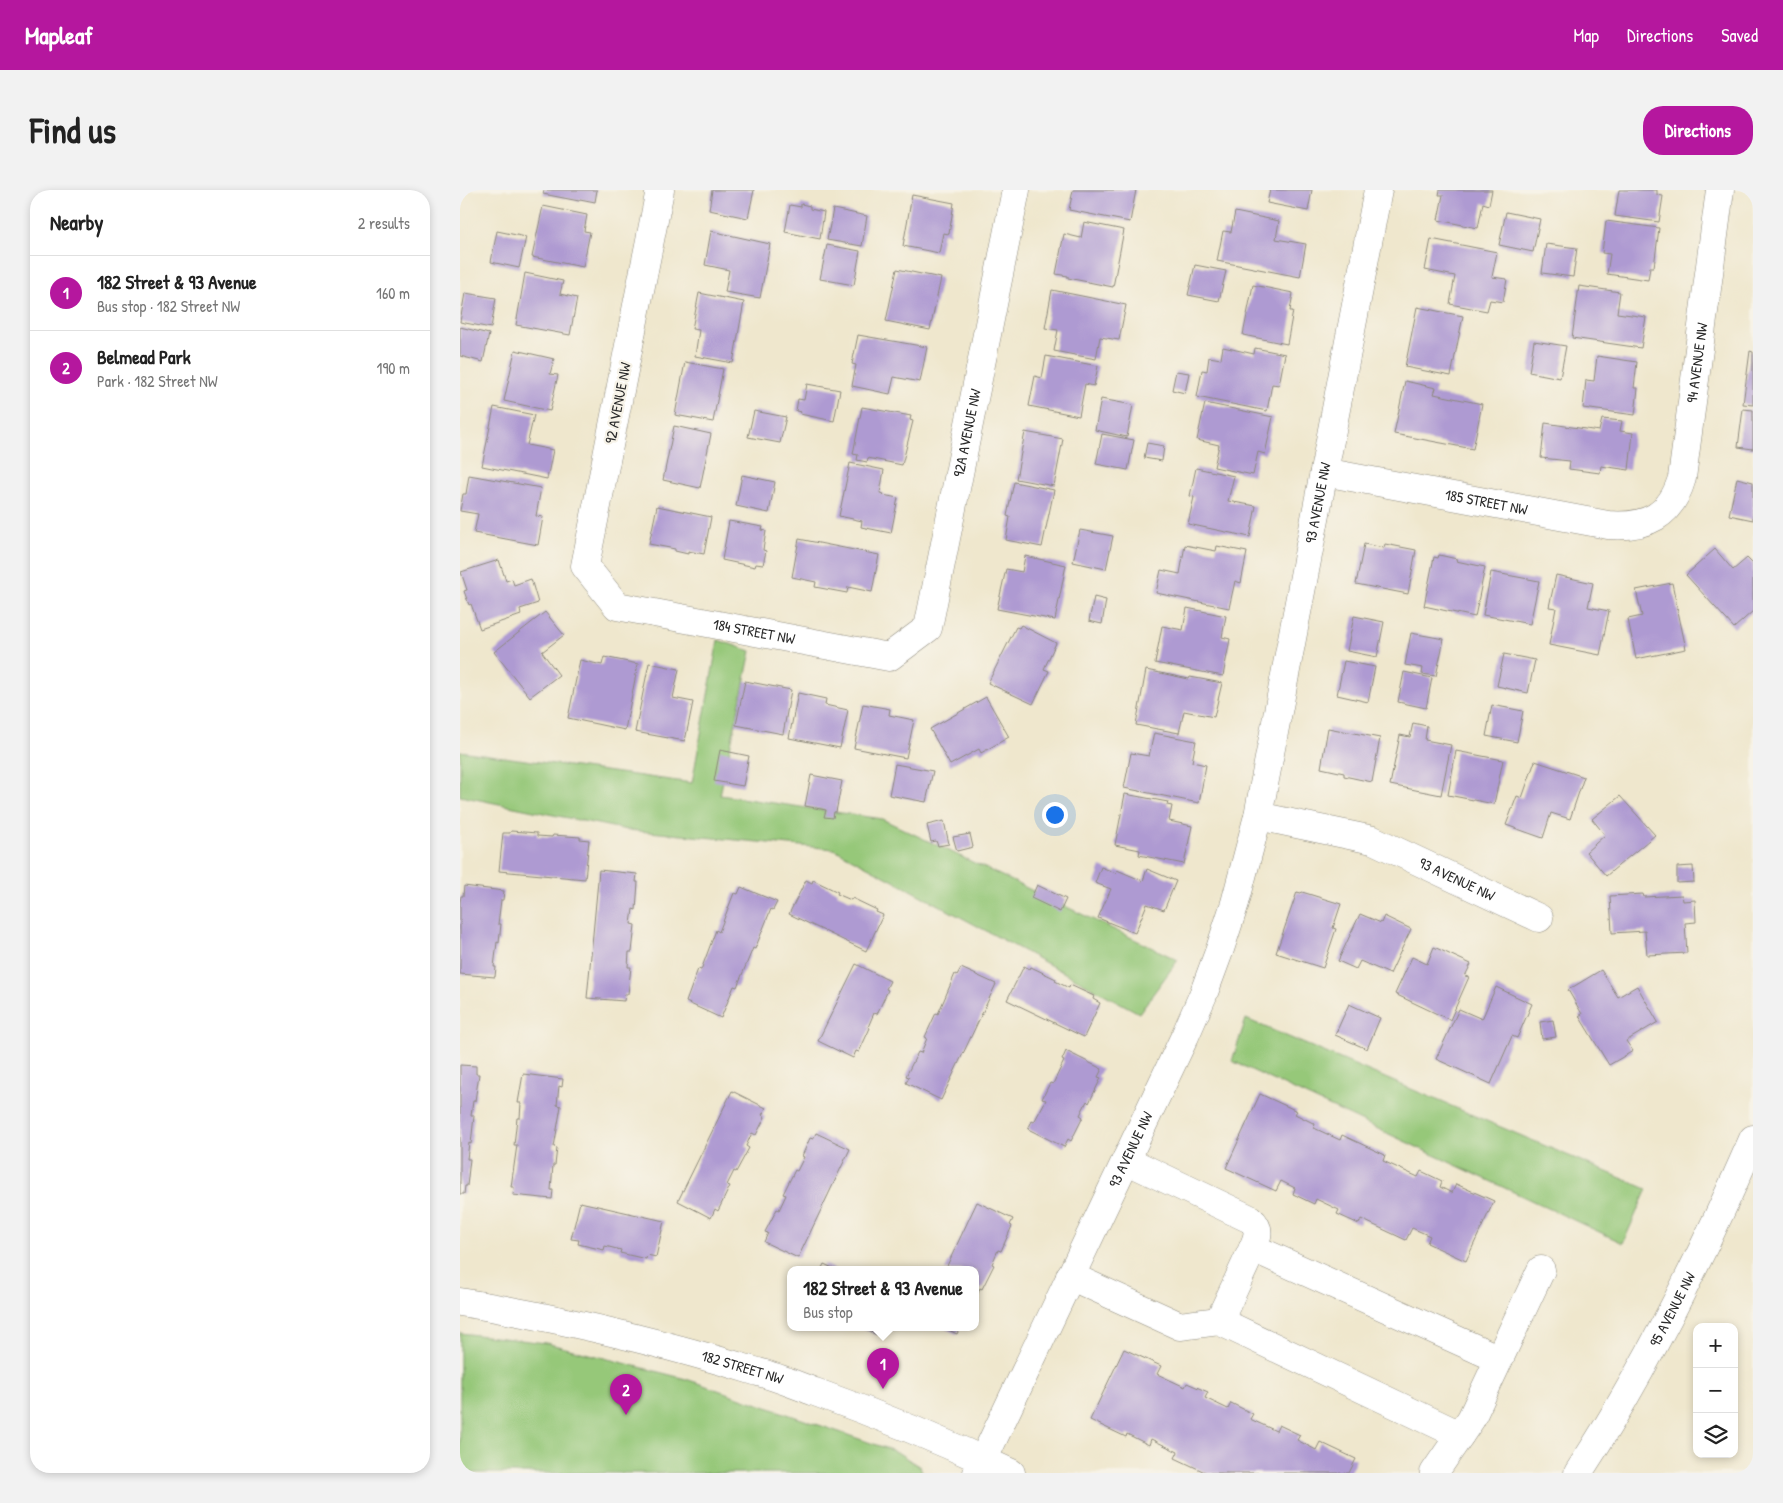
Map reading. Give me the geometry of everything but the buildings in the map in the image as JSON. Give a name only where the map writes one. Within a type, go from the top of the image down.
[{"type":"street","name":"92 AVENUE NW","points":[[617,606],[585,566],[660,190]]},
{"type":"street","name":"92A AVENUE NW","points":[[889,657],[928,628],[1016,190]]},
{"type":"street","name":"93 AVENUE NW","points":[[980,1467],[1203,995],[1235,903],[1258,816],[1378,190]]},
{"type":"street","name":"94 AVENUE NW","points":[[1648,521],[1670,506],[1678,492],[1682,478],[1720,190]]},
{"type":"street","name":"185 STREET NW","points":[[1324,472],[1608,525],[1635,525],[1648,521]]},
{"type":"street","name":"184 STREET NW","points":[[617,606],[889,657]]},
{"type":"street","name":"93 AVENUE NW","points":[[1258,816],[1360,837],[1379,843],[1539,918]]},
{"type":"street","name":"95 AVENUE NW","points":[[1578,1473],[1613,1420],[1666,1320],[1721,1213],[1753,1139]]},
{"type":"street","points":[[1126,1160],[1256,1224],[1259,1231],[1253,1248],[1219,1321]]},
{"type":"street","points":[[1253,1248],[1499,1359]]},
{"type":"street","points":[[1434,1473],[1471,1418],[1541,1270]]},
{"type":"street","points":[[1070,1276],[1180,1326],[1219,1321],[1460,1435]]},
{"type":"street","name":"182 STREET NW","points":[[460,1302],[527,1313],[648,1341],[760,1372],[887,1418],[980,1467],[1011,1473]]},
{"type":"green space","points":[[718,640],[751,651],[720,795],[882,819],[1178,960],[1139,1013],[834,849],[627,830],[460,796],[460,751],[692,783]]},
{"type":"green space","points":[[1246,1019],[1647,1189],[1623,1243],[1232,1061]]},
{"type":"green space","points":[[460,1333],[546,1343],[686,1379],[897,1452],[920,1467],[923,1473],[460,1473]]},
{"type":"place","name":"182 Street & 93 Avenue","points":[[883,1389]]},
{"type":"place","name":"Belmead Park","points":[[626,1415]]}]
